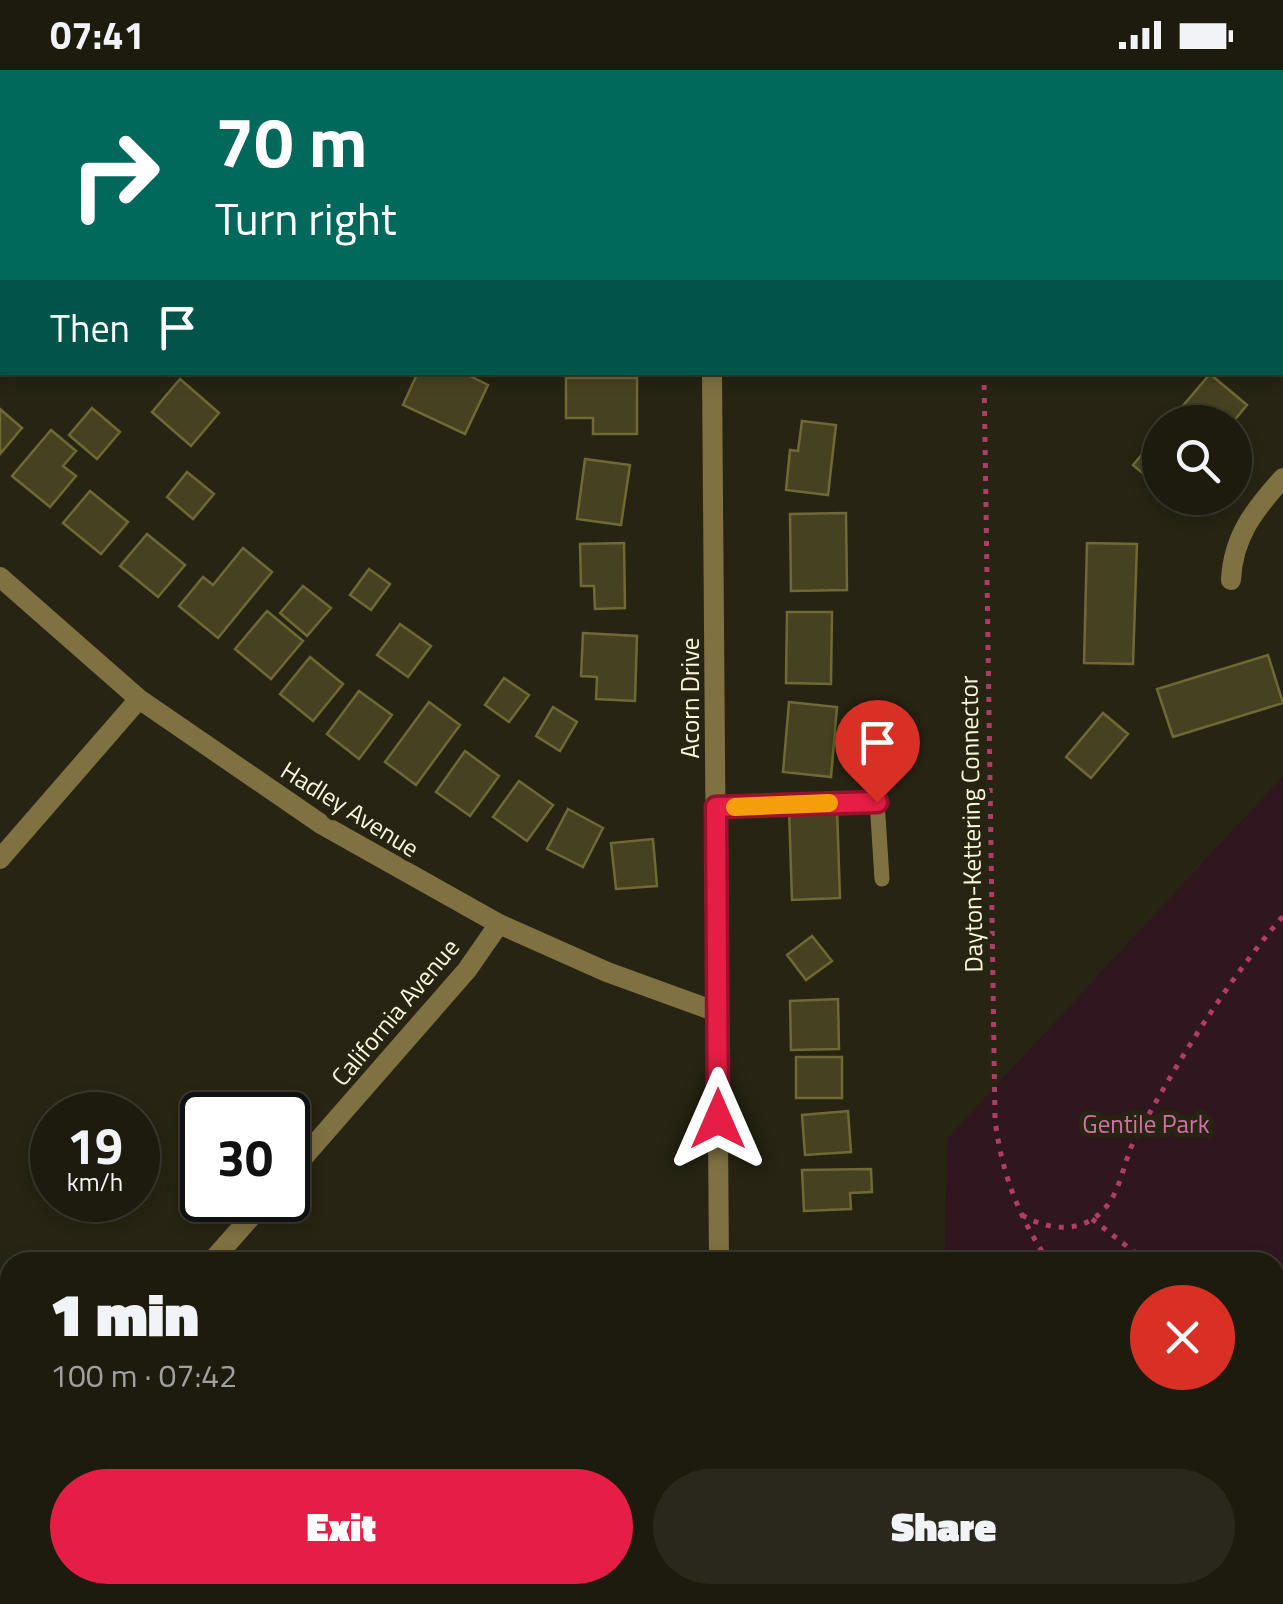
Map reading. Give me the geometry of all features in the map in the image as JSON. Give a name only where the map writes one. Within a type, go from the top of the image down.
[{"type":"street","name":"Acorn Drive","points":[[712,375],[719,1252]]},
{"type":"street","points":[[1231,580],[1244,526],[1283,478]]},
{"type":"street","name":"Hadley Avenue","points":[[0,576],[139,700],[321,824],[500,924],[607,972],[718,1012]]},
{"type":"street","points":[[0,859],[139,700]]},
{"type":"street","name":"California Avenue","points":[[310,1150],[467,970],[500,924]]},
{"type":"street","points":[[220,1252],[246,1222]]},
{"type":"lane","points":[[716,807],[877,802],[882,880]]},
{"type":"path","name":"Dayton-Kettering Connector","points":[[984,375],[996,1119],[999,1156],[1020,1213],[1044,1252]]},
{"type":"path","points":[[1020,1213],[1052,1228],[1092,1219],[1107,1207],[1133,1143],[1203,1023],[1283,916]]},
{"type":"path","points":[[1092,1219],[1134,1252]]},
{"type":"green space","name":"Gentile Park","points":[[1283,776],[1283,1252],[945,1252],[947,1139]]},
{"type":"building","points":[[417,375],[468,375],[488,385],[465,434],[403,405]]},
{"type":"building","points":[[1211,375],[1247,405],[1184,405]]},
{"type":"building","points":[[566,378],[637,378],[637,434],[593,434],[593,418],[566,418]]},
{"type":"building","points":[[180,379],[219,413],[191,446],[152,412]]},
{"type":"building","points":[[92,408],[120,432],[97,459],[69,435]]},
{"type":"building","points":[[0,409],[22,428],[0,454]]},
{"type":"building","points":[[802,421],[836,425],[828,495],[786,490],[790,450],[798,451]]},
{"type":"building","points":[[51,430],[76,451],[63,466],[76,476],[50,507],[12,476]]},
{"type":"building","points":[[1142,454],[1142,473],[1133,465]]},
{"type":"building","points":[[585,459],[630,465],[621,525],[577,519]]},
{"type":"building","points":[[187,472],[214,494],[193,519],[167,497]]},
{"type":"building","points":[[90,491],[128,522],[101,554],[63,523]]},
{"type":"building","points":[[846,513],[847,590],[791,591],[790,514]]},
{"type":"building","points":[[147,534],[185,565],[158,597],[120,566]]},
{"type":"building","points":[[624,543],[625,608],[595,609],[594,586],[581,586],[580,544]]},
{"type":"building","points":[[1087,543],[1137,544],[1133,664],[1084,663]]},
{"type":"building","points":[[243,548],[272,572],[218,638],[179,606],[203,577],[213,585]]},
{"type":"building","points":[[369,569],[390,584],[371,610],[350,595]]},
{"type":"building","points":[[303,586],[331,608],[307,636],[280,613]]},
{"type":"building","points":[[267,611],[303,641],[271,679],[235,649]]},
{"type":"building","points":[[787,612],[832,612],[831,684],[786,683]]},
{"type":"building","points":[[400,624],[431,646],[408,677],[377,655]]},
{"type":"building","points":[[583,633],[637,636],[635,701],[596,699],[597,677],[581,676]]},
{"type":"building","points":[[1268,655],[1283,703],[1173,737],[1157,689]]},
{"type":"building","points":[[310,657],[343,684],[313,721],[280,694]]},
{"type":"building","points":[[504,678],[529,695],[509,722],[485,705]]},
{"type":"building","points":[[359,691],[392,715],[359,759],[327,734]]},
{"type":"building","points":[[429,702],[460,725],[416,785],[385,762]]},
{"type":"building","points":[[789,702],[837,707],[831,777],[783,772]]},
{"type":"building","points":[[553,707],[577,722],[560,751],[536,736]]},
{"type":"building","points":[[1103,713],[1128,734],[1091,778],[1066,757]]},
{"type":"building","points":[[465,751],[499,776],[470,816],[436,792]]},
{"type":"building","points":[[519,781],[553,805],[527,841],[493,817]]},
{"type":"building","points":[[837,808],[840,898],[792,900],[789,809]]},
{"type":"building","points":[[568,809],[603,828],[583,867],[547,849]]},
{"type":"building","points":[[653,839],[657,886],[616,889],[611,843]]},
{"type":"building","points":[[812,936],[832,961],[806,980],[787,955]]},
{"type":"building","points":[[838,999],[839,1049],[791,1050],[790,1001]]},
{"type":"building","points":[[796,1057],[842,1057],[842,1098],[796,1098]]},
{"type":"building","points":[[848,1111],[851,1152],[805,1155],[802,1115]]},
{"type":"building","points":[[871,1169],[872,1192],[850,1193],[851,1209],[804,1211],[802,1170]]},
{"type":"slow traffic","points":[[735,807],[829,803]]},
{"type":"route","points":[[718,1119],[716,807],[877,802]]}]
